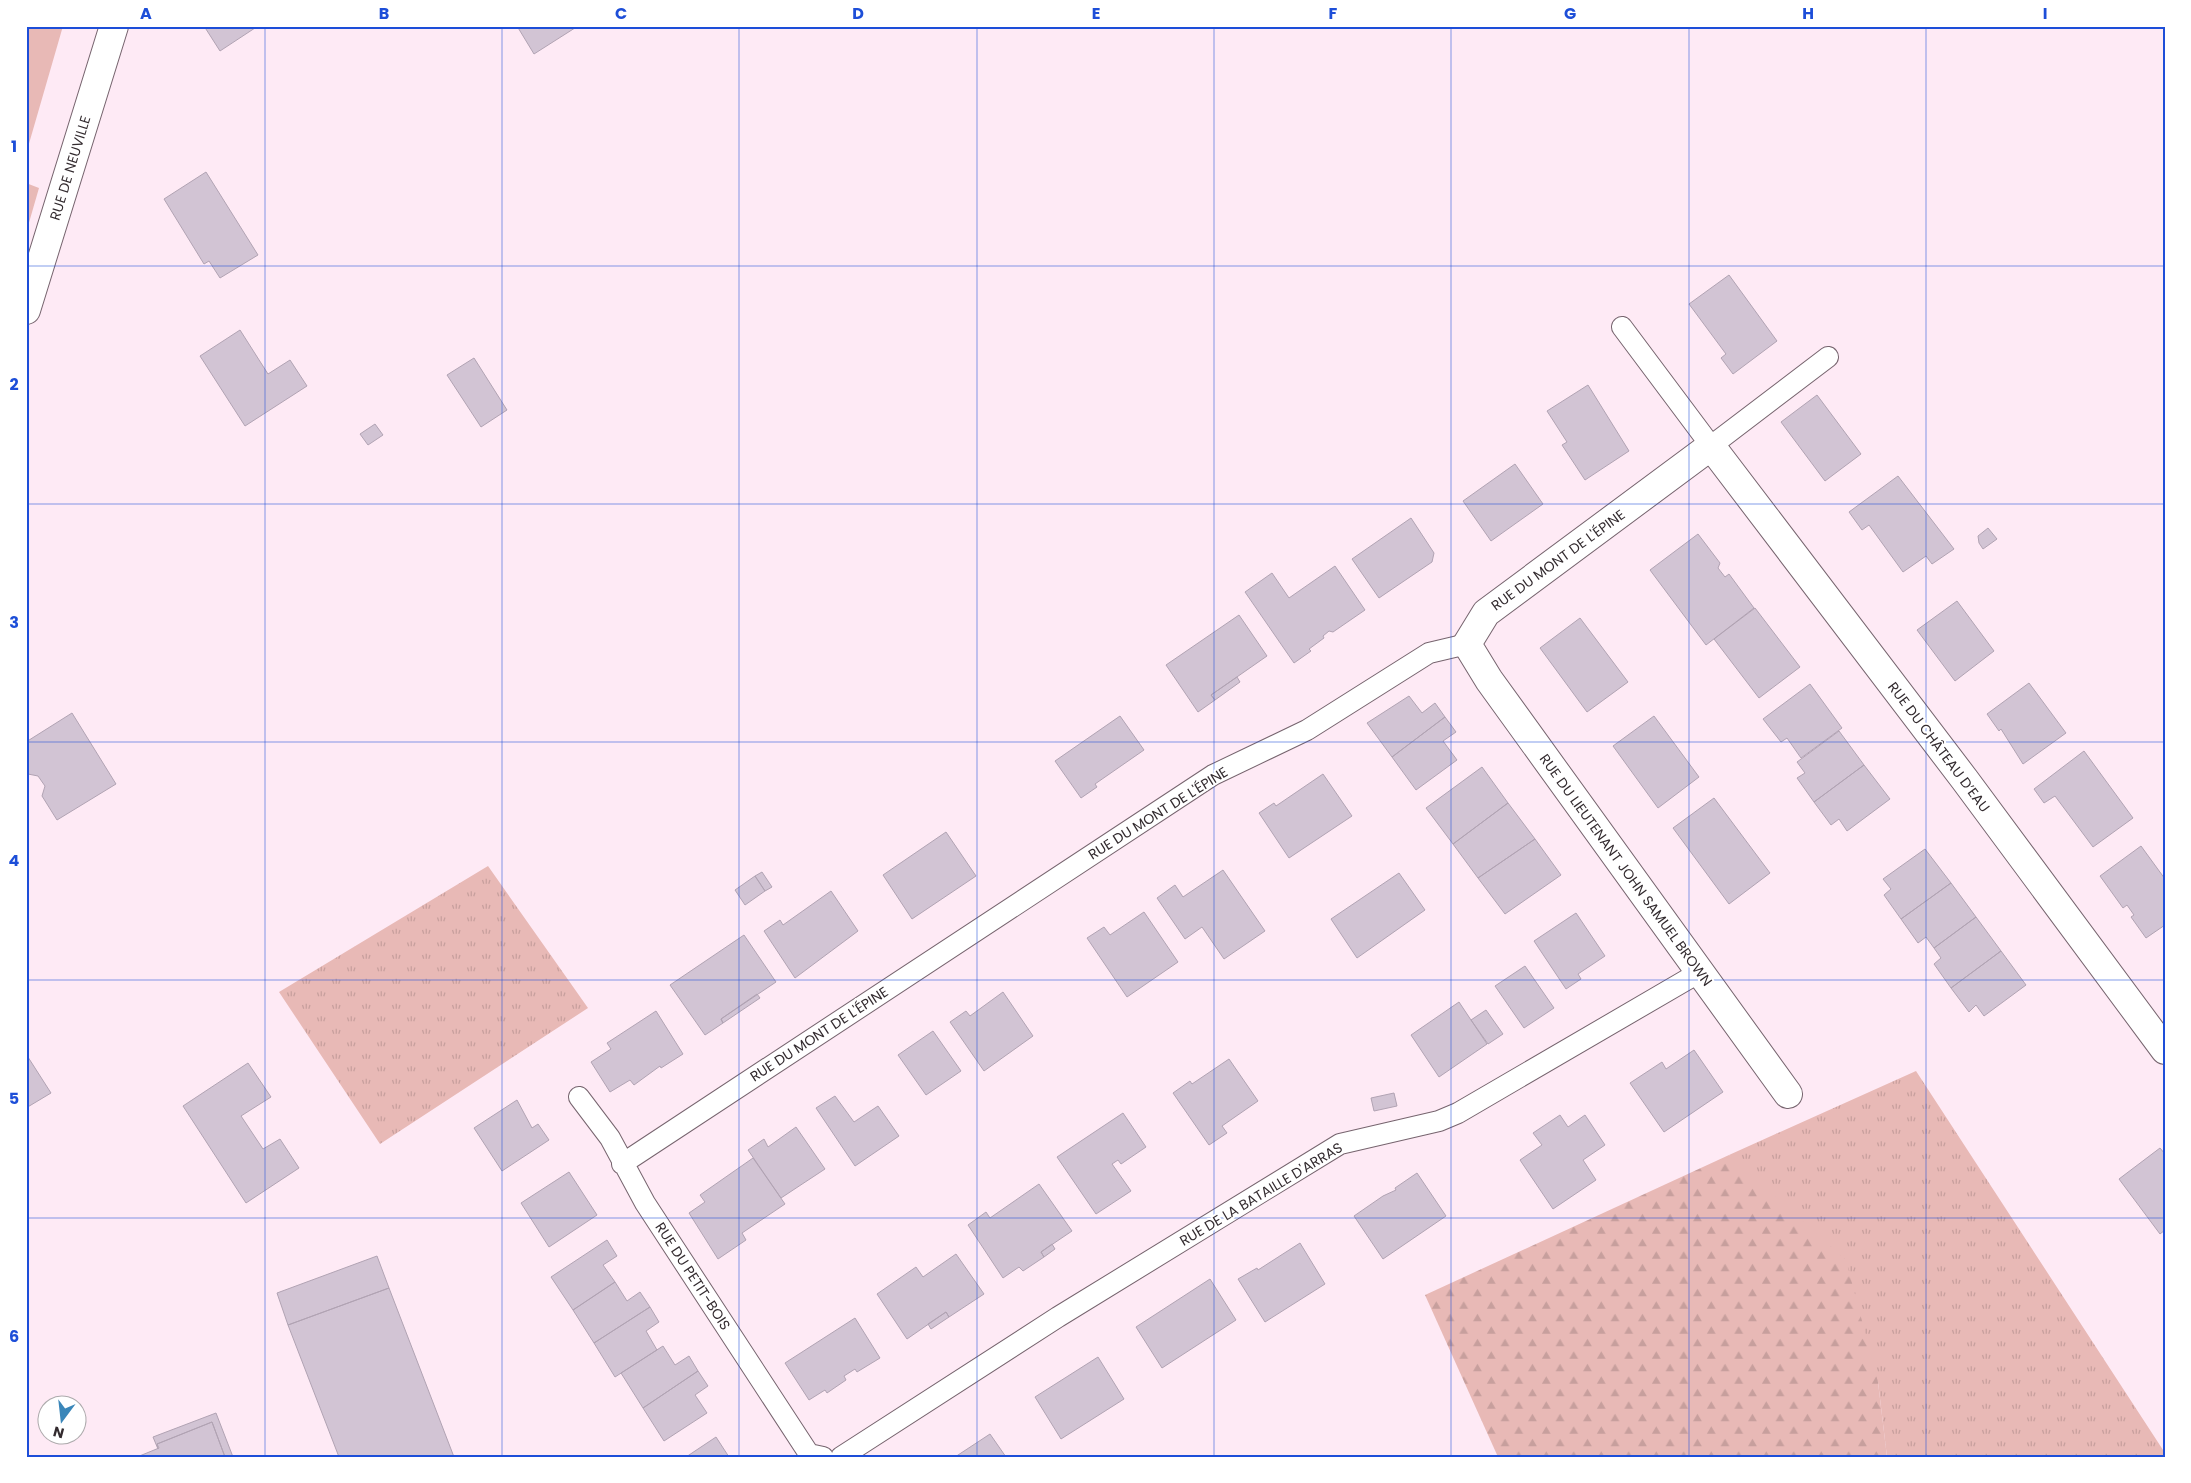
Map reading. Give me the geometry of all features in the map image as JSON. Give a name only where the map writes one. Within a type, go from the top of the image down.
[{"type":"street","name":"RUE DE NEUVILLE","points":[[26,310],[114,26]]},
{"type":"street","name":"RUE DU MONT DE L'ÉPINE","points":[[1467,644],[1486,613],[1711,446]]},
{"type":"street","name":"RUE DU CHÂTEAU D’EAU","points":[[1711,446],[1965,780],[2165,1050]]},
{"type":"street","name":"RUE DU LIEUTENANT JOHN SAMUEL BROWN","points":[[1467,644],[1489,680],[1788,1094]]},
{"type":"lane","points":[[1622,327],[1711,446],[1828,358]]},
{"type":"lane","name":"RUE DU MONT DE L'ÉPINE","points":[[622,1164],[1213,775],[1307,730],[1429,653],[1467,644]]},
{"type":"lane","name":"RUE DE LA BATAILLE D'ARRAS","points":[[841,1457],[1065,1313],[1340,1144],[1439,1120],[1458,1113],[1700,972]]},
{"type":"lane","name":"RUE DU PETIT-BOIS","points":[[579,1097],[610,1138],[622,1164],[645,1203],[816,1455]]},
{"type":"green space","points":[[26,26],[63,26],[26,154]]},
{"type":"green space","points":[[26,183],[39,188],[26,233]]},
{"type":"green space","points":[[488,866],[588,1008],[380,1144],[279,992]]},
{"type":"green space","points":[[1916,1071],[2165,1453],[2165,1457],[1887,1457],[1878,1382],[1729,1155]]},
{"type":"green space","points":[[1729,1155],[1846,1260],[1878,1382],[1887,1457],[1498,1457],[1425,1295]]},
{"type":"building","points":[[204,26],[258,26],[220,51]]},
{"type":"building","points":[[517,26],[578,26],[534,54]]},
{"type":"building","points":[[206,172],[258,255],[220,278],[209,261],[204,264],[164,199]]},
{"type":"building","points":[[1729,275],[1777,341],[1733,374],[1721,358],[1726,354],[1689,304]]},
{"type":"building","points":[[240,330],[268,374],[290,360],[307,386],[245,426],[200,356]]},
{"type":"building","points":[[474,358],[507,410],[481,427],[447,375]]},
{"type":"building","points":[[1588,385],[1629,451],[1585,480],[1562,445],[1567,442],[1547,411]]},
{"type":"building","points":[[1817,395],[1861,454],[1825,481],[1781,422]]},
{"type":"building","points":[[375,424],[383,435],[368,445],[360,434]]},
{"type":"building","points":[[1515,464],[1543,504],[1491,541],[1463,501]]},
{"type":"building","points":[[1898,476],[1954,549],[1932,564],[1926,556],[1903,572],[1869,525],[1862,530],[1849,512]]},
{"type":"building","points":[[1411,518],[1434,553],[1432,562],[1379,598],[1352,559]]},
{"type":"building","points":[[1988,528],[1997,539],[1983,549],[1979,543],[1978,536]]},
{"type":"building","points":[[1698,534],[1720,563],[1718,568],[1725,577],[1729,574],[1754,608],[1706,645],[1650,570]]},
{"type":"building","points":[[1335,566],[1365,610],[1333,632],[1329,631],[1323,636],[1324,638],[1309,649],[1311,651],[1294,663],[1245,592],[1272,573],[1289,598]]},
{"type":"building","points":[[1957,601],[1994,651],[1955,681],[1917,630]]},
{"type":"building","points":[[1755,608],[1800,667],[1759,698],[1714,639]]},
{"type":"building","points":[[1239,615],[1267,656],[1211,695],[1215,700],[1198,712],[1166,665]]},
{"type":"building","points":[[1580,618],[1628,682],[1587,712],[1540,648]]},
{"type":"building","points":[[1237,677],[1240,682],[1215,700],[1211,695]]},
{"type":"building","points":[[2029,683],[2066,733],[2023,764],[2001,729],[1999,731],[1987,714]]},
{"type":"building","points":[[1810,684],[1842,728],[1801,758],[1787,738],[1781,742],[1763,719]]},
{"type":"building","points":[[1409,696],[1422,713],[1435,703],[1445,717],[1392,757],[1367,723]]},
{"type":"building","points":[[72,713],[116,784],[57,820],[42,796],[45,786],[38,776],[28,774],[26,771],[26,742]]},
{"type":"building","points":[[1120,716],[1144,750],[1095,784],[1097,787],[1081,798],[1055,761]]},
{"type":"building","points":[[1654,716],[1699,777],[1658,808],[1613,746]]},
{"type":"building","points":[[1445,717],[1456,732],[1443,741],[1457,760],[1416,790],[1392,757]]},
{"type":"building","points":[[1839,731],[1864,765],[1814,802],[1797,778],[1805,773],[1797,762]]},
{"type":"building","points":[[2084,751],[2133,818],[2093,847],[2055,796],[2044,803],[2034,789]]},
{"type":"building","points":[[1864,765],[1890,799],[1847,831],[1839,819],[1831,825],[1814,802]]},
{"type":"building","points":[[1482,767],[1508,803],[1453,844],[1426,808]]},
{"type":"building","points":[[1323,774],[1352,816],[1289,858],[1259,813],[1274,803],[1276,806]]},
{"type":"building","points":[[1714,798],[1770,873],[1729,904],[1673,828]]},
{"type":"building","points":[[1508,803],[1535,839],[1478,878],[1453,844]]},
{"type":"building","points":[[946,832],[976,876],[912,919],[883,875]]},
{"type":"building","points":[[1535,839],[1561,875],[1505,914],[1478,878]]},
{"type":"building","points":[[2141,846],[2165,879],[2165,925],[2146,938],[2131,917],[2134,915],[2127,905],[2123,908],[2100,876]]},
{"type":"building","points":[[1925,849],[1951,883],[1901,919],[1884,895],[1891,889],[1883,879]]},
{"type":"building","points":[[1223,870],[1265,931],[1224,959],[1202,927],[1185,939],[1157,898],[1175,885],[1183,897]]},
{"type":"building","points":[[762,872],[772,887],[765,891],[755,876]]},
{"type":"building","points":[[1399,873],[1425,910],[1357,958],[1331,919]]},
{"type":"building","points":[[755,876],[765,891],[745,905],[735,890]]},
{"type":"building","points":[[1951,883],[1976,917],[1934,948],[1926,937],[1918,943],[1901,919]]},
{"type":"building","points":[[831,891],[858,931],[795,978],[764,931],[780,920],[783,925]]},
{"type":"building","points":[[1144,912],[1178,962],[1127,997],[1087,938],[1104,927],[1110,935]]},
{"type":"building","points":[[1576,913],[1605,956],[1578,974],[1581,979],[1566,989],[1534,941]]},
{"type":"building","points":[[1976,917],[2001,951],[1951,988],[1934,964],[1941,958],[1934,948]]},
{"type":"building","points":[[744,935],[776,982],[721,1019],[723,1023],[705,1035],[670,985]]},
{"type":"building","points":[[2001,951],[2026,985],[1984,1016],[1976,1005],[1969,1012],[1951,988]]},
{"type":"building","points":[[1525,966],[1554,1008],[1524,1028],[1495,986]]},
{"type":"building","points":[[1003,992],[1033,1036],[984,1071],[950,1022],[966,1011],[970,1016]]},
{"type":"building","points":[[757,994],[760,998],[723,1023],[721,1019]]},
{"type":"building","points":[[1459,1002],[1487,1044],[1439,1077],[1411,1035]]},
{"type":"building","points":[[1486,1010],[1503,1034],[1488,1044],[1471,1020]]},
{"type":"building","points":[[656,1011],[683,1054],[661,1068],[660,1066],[634,1085],[630,1080],[610,1092],[591,1062],[611,1049],[607,1043]]},
{"type":"building","points":[[933,1031],[961,1071],[926,1095],[898,1055]]},
{"type":"building","points":[[1694,1050],[1723,1092],[1664,1132],[1630,1083],[1662,1062],[1666,1069]]},
{"type":"building","points":[[26,1054],[51,1093],[26,1108]]},
{"type":"building","points":[[1229,1059],[1258,1101],[1222,1126],[1227,1133],[1209,1145],[1173,1093],[1190,1081],[1192,1084]]},
{"type":"building","points":[[248,1063],[271,1097],[241,1116],[263,1149],[280,1139],[299,1168],[246,1203],[183,1106]]},
{"type":"building","points":[[1394,1093],[1397,1106],[1374,1111],[1371,1098]]},
{"type":"building","points":[[835,1096],[854,1122],[878,1106],[899,1136],[855,1166],[816,1108]]},
{"type":"building","points":[[517,1100],[532,1128],[538,1124],[549,1140],[502,1171],[474,1128]]},
{"type":"building","points":[[1123,1113],[1146,1147],[1121,1164],[1118,1160],[1112,1164],[1131,1191],[1096,1214],[1057,1157]]},
{"type":"building","points":[[1560,1115],[1568,1127],[1585,1115],[1605,1145],[1583,1160],[1596,1180],[1553,1209],[1520,1160],[1542,1145],[1533,1133]]},
{"type":"building","points":[[796,1127],[825,1169],[781,1198],[748,1150],[764,1139],[768,1147]]},
{"type":"building","points":[[2160,1148],[2165,1154],[2165,1230],[2160,1234],[2119,1179]]},
{"type":"building","points":[[753,1158],[785,1204],[742,1233],[746,1240],[718,1259],[689,1213],[705,1202],[700,1195]]},
{"type":"building","points":[[569,1172],[597,1215],[549,1247],[521,1203]]},
{"type":"building","points":[[1417,1173],[1446,1216],[1383,1259],[1354,1216],[1383,1196],[1396,1190],[1395,1188]]},
{"type":"building","points":[[1039,1184],[1072,1231],[1041,1252],[1044,1257],[1023,1271],[1019,1267],[1003,1278],[968,1225],[986,1212],[990,1218]]},
{"type":"building","points":[[607,1240],[617,1256],[603,1265],[615,1282],[573,1310],[551,1277]]},
{"type":"building","points":[[1300,1243],[1325,1284],[1265,1322],[1238,1279],[1257,1268],[1258,1270]]},
{"type":"building","points":[[1052,1244],[1055,1249],[1044,1257],[1041,1252]]},
{"type":"building","points":[[956,1254],[984,1294],[949,1317],[946,1312],[907,1339],[877,1294],[916,1267],[923,1277]]},
{"type":"building","points":[[377,1256],[389,1288],[288,1325],[277,1293]]},
{"type":"building","points":[[1210,1279],[1236,1320],[1162,1368],[1136,1327]]},
{"type":"building","points":[[615,1282],[627,1301],[640,1292],[650,1307],[594,1343],[573,1310]]},
{"type":"building","points":[[389,1288],[454,1457],[339,1457],[288,1325]]},
{"type":"building","points":[[650,1307],[659,1322],[646,1331],[657,1350],[615,1377],[594,1343]]},
{"type":"building","points":[[946,1312],[949,1317],[931,1329],[928,1324]]},
{"type":"building","points":[[855,1318],[880,1358],[857,1372],[855,1369],[844,1376],[846,1380],[827,1393],[825,1390],[809,1400],[785,1363]]},
{"type":"building","points":[[663,1346],[675,1365],[689,1356],[698,1371],[643,1408],[621,1373]]},
{"type":"building","points":[[1098,1357],[1124,1399],[1061,1439],[1035,1397]]},
{"type":"building","points":[[698,1371],[708,1386],[695,1395],[707,1413],[664,1441],[643,1408]]},
{"type":"building","points":[[216,1413],[233,1457],[225,1457],[212,1422],[157,1444],[158,1449],[153,1437]]},
{"type":"building","points":[[212,1422],[225,1457],[137,1457],[159,1448],[157,1444]]},
{"type":"building","points":[[990,1434],[1006,1457],[955,1457]]},
{"type":"building","points":[[716,1437],[729,1457],[686,1457]]}]
